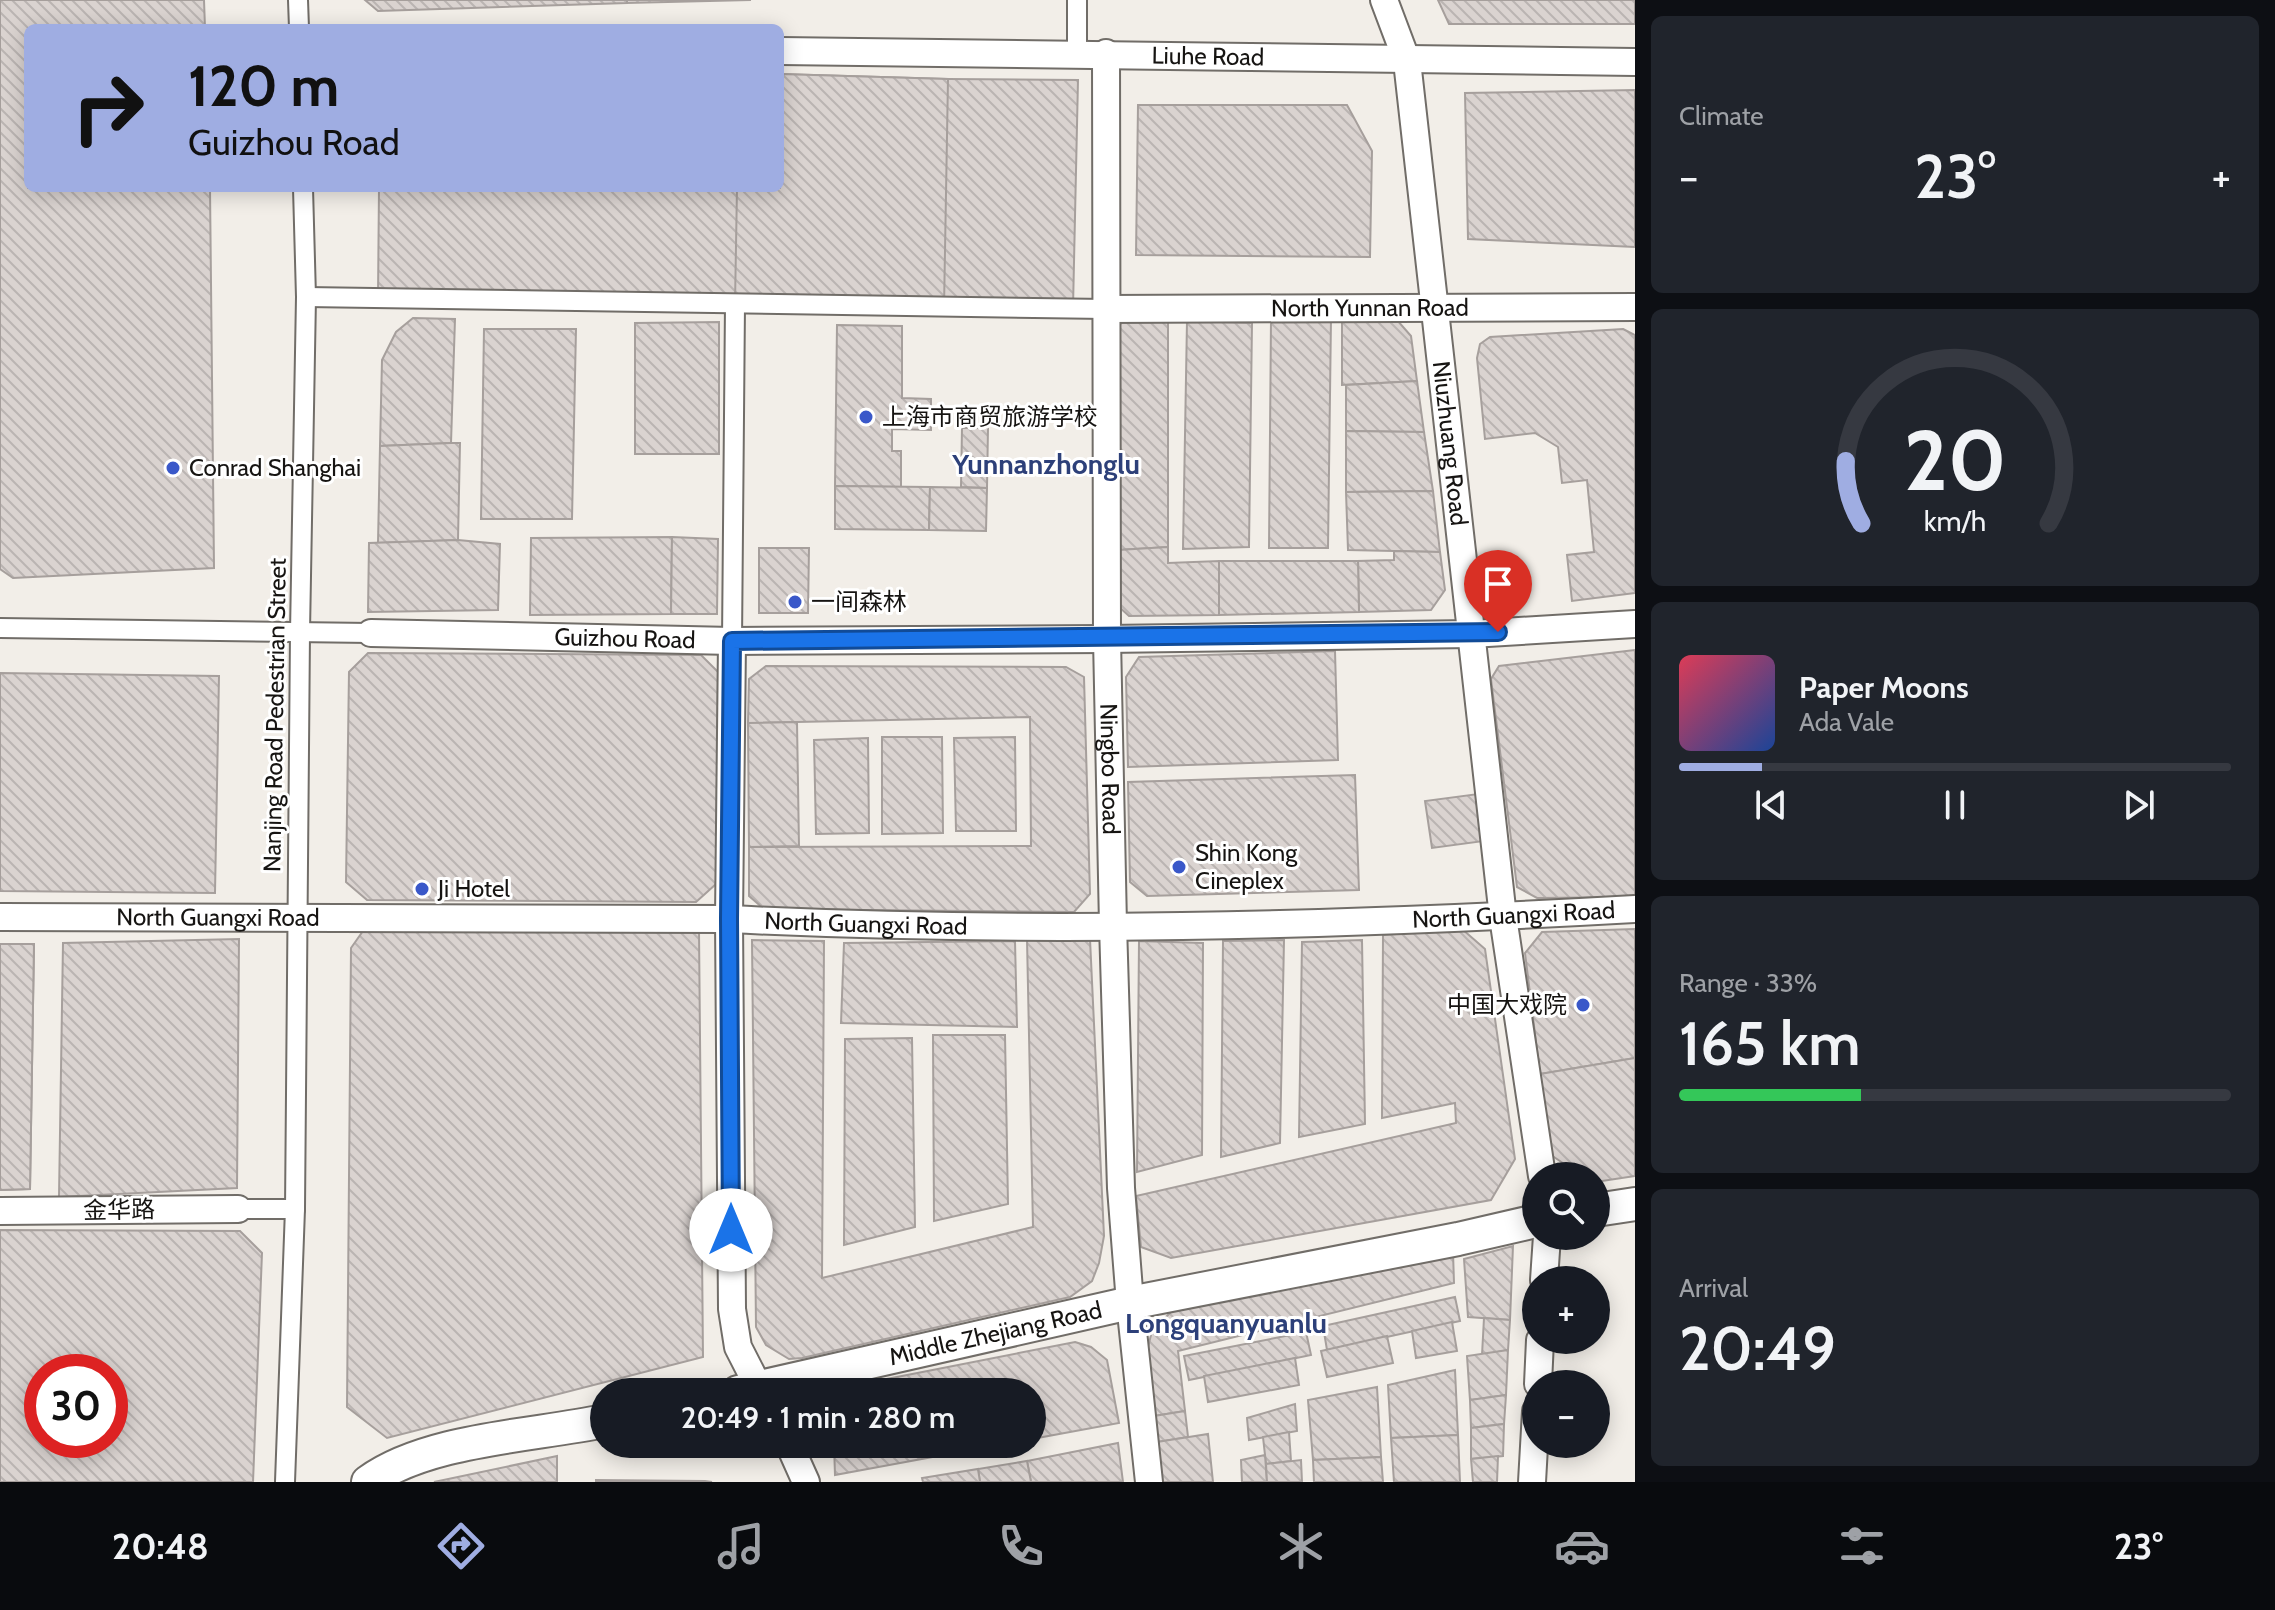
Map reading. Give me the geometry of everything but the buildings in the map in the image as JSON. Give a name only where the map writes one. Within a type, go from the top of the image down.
[{"type":"street","points":[[298,0],[299,24]]},
{"type":"street","points":[[1077,0],[1077,53]]},
{"type":"street","name":"Niuzhuang Road","points":[[1384,0],[1407,61],[1503,917],[1540,1162]]},
{"type":"street","name":"Liuhe Road","points":[[784,51],[1635,62]]},
{"type":"street","name":"Ningbo Road","points":[[1106,53],[1107,639],[1113,925],[1121,1188],[1149,1482]]},
{"type":"street","name":"Nanjing Road Pedestrian Street","points":[[285,1482],[295,1209],[306,297],[303,192]]},
{"type":"street","points":[[306,297],[1106,309]]},
{"type":"street","points":[[735,304],[729,919],[732,1309],[738,1347],[748,1378]]},
{"type":"street","name":"North Yunnan Road","points":[[1106,309],[1635,307]]},
{"type":"street","name":"Guizhou Road","points":[[0,628],[732,641],[1471,634],[1635,624]]},
{"type":"street","name":"North Guangxi Road","points":[[0,917],[729,919],[835,925],[1113,925],[1503,917],[1635,909]]},
{"type":"street","points":[[1610,1208],[1635,1204]]},
{"type":"street","points":[[238,1209],[295,1209]]},
{"type":"street","name":"金华路","points":[[0,1211],[238,1209]]},
{"type":"street","name":"Middle Zhejiang Road","points":[[808,1378],[1130,1303],[1522,1224]]},
{"type":"street","points":[[368,1482],[411,1461],[455,1446],[590,1423]]},
{"type":"street","points":[[795,1458],[806,1482]]},
{"type":"street","points":[[1532,1482],[1533,1458]]},
{"type":"place","name":"上海市商贸旅游学校","points":[[866,417]]},
{"type":"place","name":"Conrad Shanghai","points":[[173,468]]},
{"type":"place","name":"一间森林","points":[[795,602]]},
{"type":"place","name":"Shin Kong Cineplex","points":[[1179,867]]},
{"type":"place","name":"Ji Hotel","points":[[422,889]]},
{"type":"place","name":"中国大戏院","points":[[1583,1005]]},
{"type":"district","name":"Yunnanzhonglu","points":[[1046,464]]},
{"type":"district","name":"Longquanyuanlu","points":[[1226,1323]]},
{"type":"route","points":[[731,1230],[729,919],[732,641],[1107,639],[1498,632]]}]
